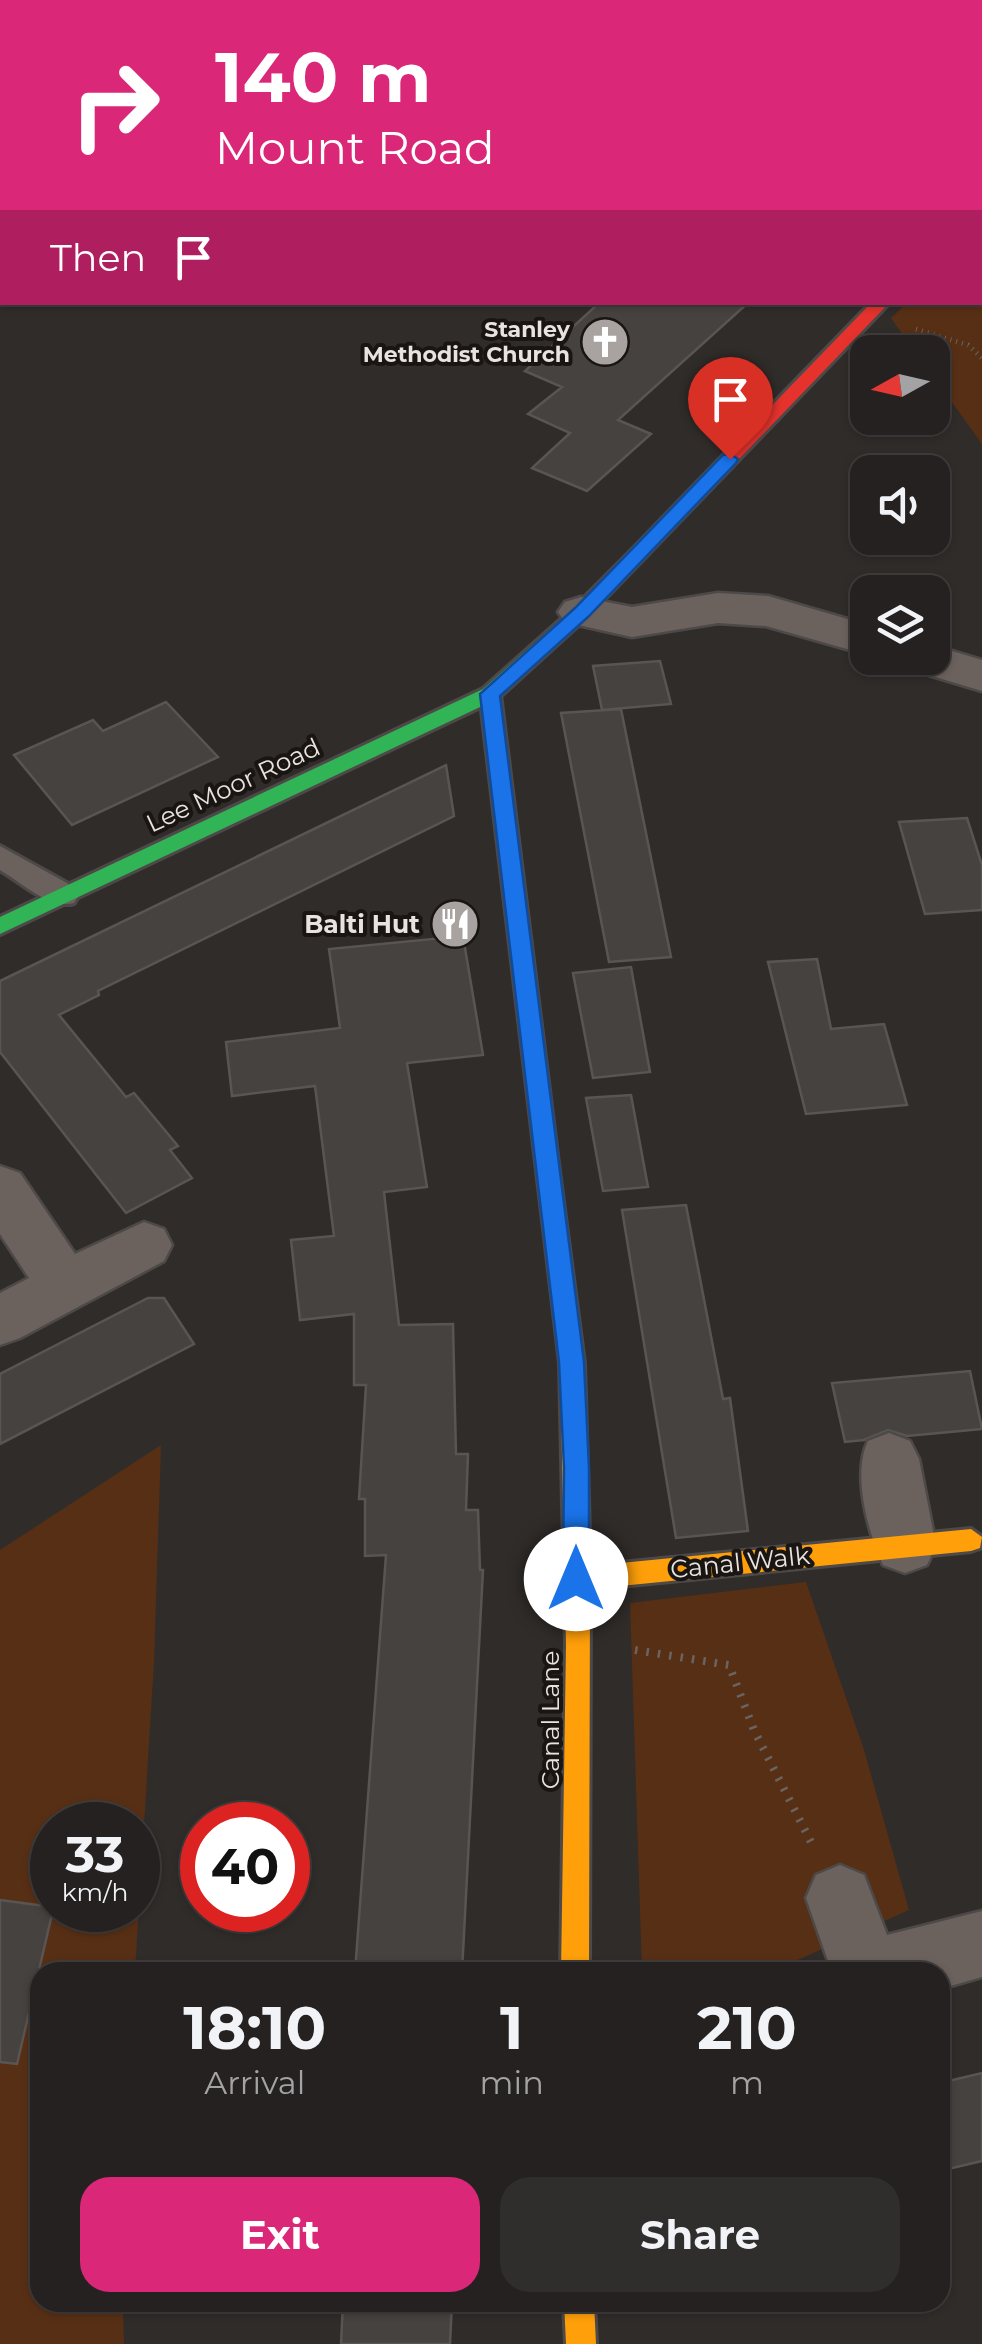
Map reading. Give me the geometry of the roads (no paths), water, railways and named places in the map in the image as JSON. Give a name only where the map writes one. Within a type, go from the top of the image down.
[{"type":"street","name":"Lee Moor Road","points":[[0,926],[490,694],[581,612],[879,305]]},
{"type":"street","points":[[581,612],[632,622],[718,608],[768,612],[850,635]]},
{"type":"street","points":[[950,666],[982,676]]},
{"type":"street","name":"Canal Lane","points":[[490,694],[572,1362],[578,1645],[575,1962]]},
{"type":"street","points":[[0,1188],[65,1286]]},
{"type":"street","points":[[0,1320],[144,1245]]},
{"type":"street","points":[[888,1459],[904,1546]]},
{"type":"street","name":"Canal Walk","points":[[576,1579],[971,1540]]},
{"type":"street","points":[[840,1898],[862,1962]]},
{"type":"street","points":[[914,1962],[982,1944]]},
{"type":"street","points":[[579,2312],[581,2344]]},
{"type":"lane","points":[[0,856],[64,895]]},
{"type":"place","name":"Stanley Methodist Church","points":[[605,342]]},
{"type":"place","name":"Balti Hut","points":[[455,924]]}]
